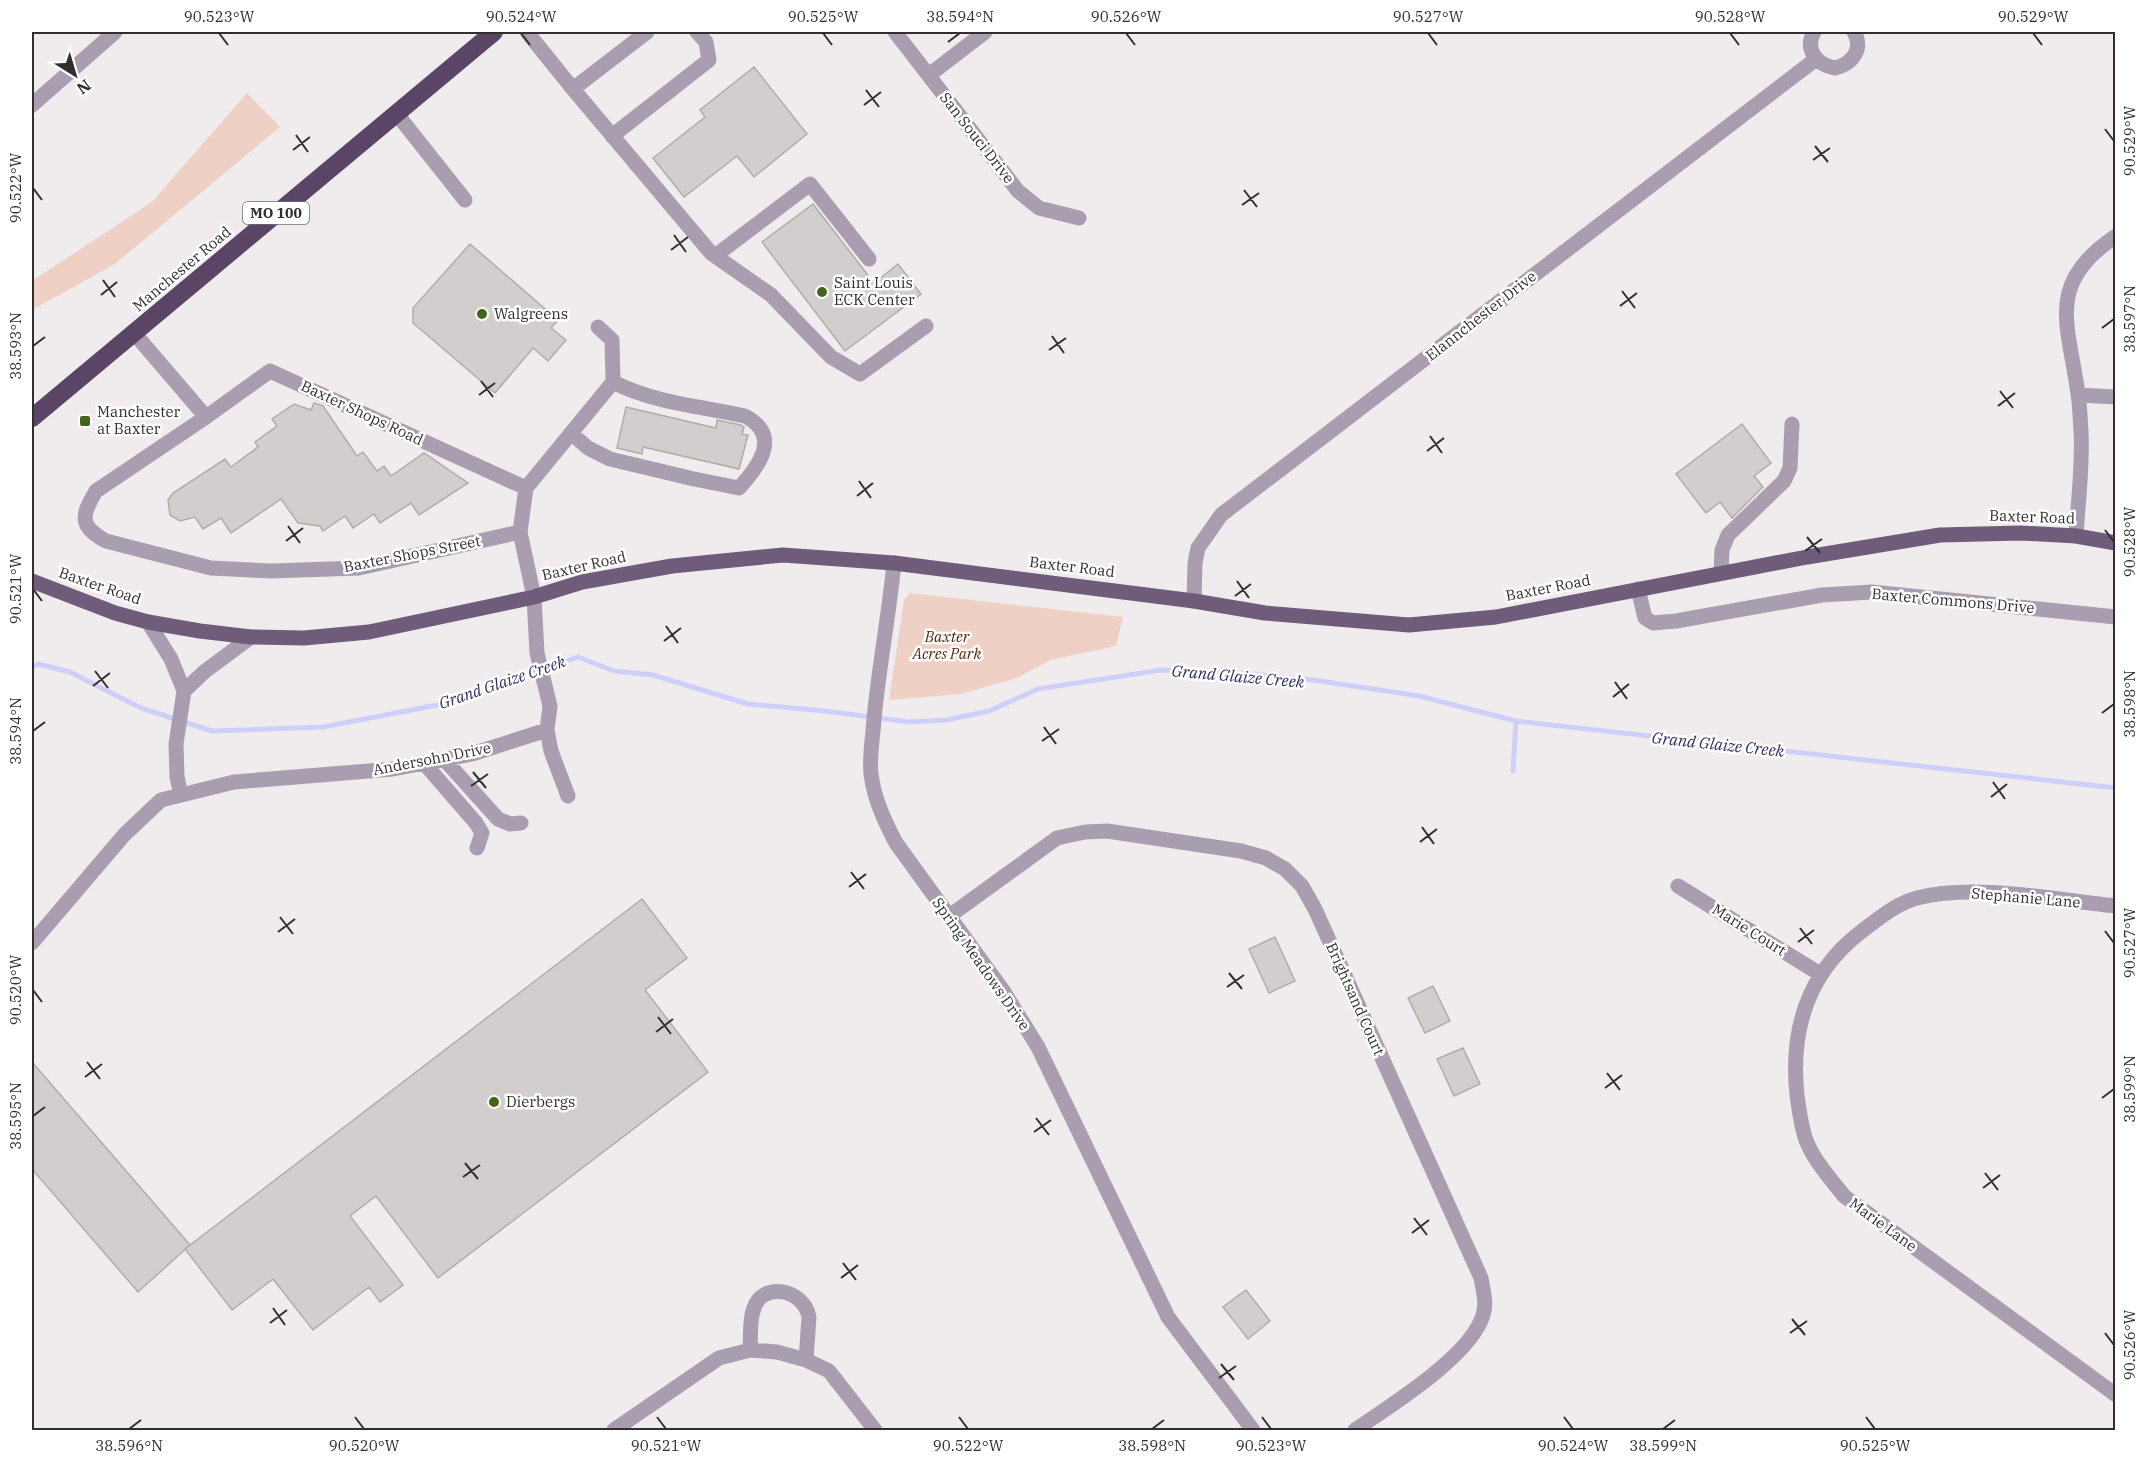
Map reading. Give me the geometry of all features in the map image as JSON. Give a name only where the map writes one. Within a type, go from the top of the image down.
[{"type":"highway","name":"Manchester Road","points":[[32,418],[494,32]]},
{"type":"main road","name":"Baxter Road","points":[[32,581],[115,613],[148,622],[251,637],[304,638],[369,632],[534,597],[582,582],[672,566],[783,555],[894,562],[1194,601],[1264,613],[1409,626],[1496,617],[1721,573],[1940,535],[2021,533],[2076,536],[2115,543]]},
{"type":"street","points":[[32,105],[115,32]]},
{"type":"street","points":[[527,32],[715,256],[771,295],[831,357],[860,374],[926,326]]},
{"type":"street","points":[[573,89],[647,32]]},
{"type":"street","points":[[612,136],[709,60],[706,42],[697,32]]},
{"type":"street","name":"San Souci Drive","points":[[895,32],[1018,191],[1039,208],[1079,218]]},
{"type":"street","points":[[929,75],[985,32]]},
{"type":"street","points":[[1814,32],[1810,44],[1816,59],[1826,66],[1835,68],[1850,62],[1856,52],[1858,44],[1854,32]]},
{"type":"street","name":"Elannchester Drive","points":[[1194,601],[1195,562],[1198,548],[1221,515],[1816,59]]},
{"type":"street","points":[[396,113],[465,200]]},
{"type":"street","points":[[715,256],[810,183],[869,259]]},
{"type":"street","points":[[2076,536],[2081,436],[2078,395],[2067,337],[2065,310],[2072,283],[2084,262],[2115,236]]},
{"type":"street","points":[[568,796],[551,751],[547,730],[550,706],[537,653],[534,597],[520,532],[526,488],[613,381],[612,340],[598,327]]},
{"type":"street","points":[[134,333],[206,417]]},
{"type":"street","name":"Baxter Shops Road","points":[[206,417],[270,371],[526,488]]},
{"type":"street","points":[[571,433],[588,448],[610,459],[738,488],[758,464],[764,449],[765,438],[762,429],[745,416],[650,398],[634,393],[613,381]]},
{"type":"street","points":[[2078,395],[2115,397]]},
{"type":"street","name":"Baxter Shops Street","points":[[206,417],[96,491],[87,507],[85,522],[92,534],[106,541],[211,568],[271,571],[358,568],[520,532]]},
{"type":"street","points":[[1721,573],[1722,550],[1728,535],[1784,481],[1790,468],[1792,424]]},
{"type":"street","name":"Spring Meadows Drive","points":[[894,562],[872,746],[871,773],[884,821],[896,843],[1004,992],[1038,1047],[1168,1317],[1253,1431]]},
{"type":"street","name":"Baxter Commons Drive","points":[[1638,589],[1645,618],[1653,623],[1822,595],[1872,592],[2115,617]]},
{"type":"street","points":[[148,622],[171,659],[184,691],[176,744],[177,777],[181,795]]},
{"type":"street","points":[[184,691],[204,672],[251,637]]},
{"type":"street","name":"Andersohn Drive","points":[[32,943],[144,815],[161,800],[234,782],[318,774],[357,773],[424,763],[472,754],[547,730]]},
{"type":"street","points":[[444,759],[498,819],[510,824],[521,823]]},
{"type":"street","points":[[424,763],[476,823],[482,833],[477,848]]},
{"type":"street","name":"Brightsand Court","points":[[948,917],[1057,838],[1084,832],[1107,831],[1241,851],[1266,858],[1285,869],[1302,886],[1315,909],[1481,1278],[1484,1296],[1484,1313],[1478,1327],[1456,1355],[1355,1431]]},
{"type":"street","name":"Marie Court","points":[[1678,885],[1820,974]]},
{"type":"street","name":"Stephanie Lane","points":[[1820,974],[1852,939],[1914,898],[1980,891],[2115,906]]},
{"type":"street","name":"Marie Lane","points":[[1820,974],[1804,1008],[1795,1053],[1800,1116],[1806,1140],[1816,1160],[1844,1196],[2115,1395]]},
{"type":"street","points":[[750,1350],[754,1308],[766,1294],[780,1291],[798,1298],[807,1311],[809,1317],[806,1360]]},
{"type":"street","points":[[614,1431],[718,1358],[750,1350],[777,1352],[806,1360],[828,1371],[874,1431]]},
{"type":"green space","points":[[247,93],[280,127],[115,264],[32,310],[32,281],[152,202]]},
{"type":"green space","name":"Baxter Acres Park","points":[[910,593],[1123,617],[1116,646],[1051,660],[1017,678],[961,694],[889,700],[904,600]]},
{"type":"building","points":[[754,67],[807,134],[754,177],[737,156],[684,197],[653,158],[705,117],[700,110]]},
{"type":"building","points":[[813,204],[874,283],[898,264],[921,294],[845,351],[762,242]]},
{"type":"building","name":"Walgreens","points":[[470,244],[558,320],[551,328],[566,340],[548,361],[533,348],[495,393],[413,323],[413,308]]},
{"type":"building","points":[[314,403],[323,406],[357,456],[363,452],[377,471],[384,466],[391,476],[424,453],[468,483],[419,515],[411,503],[380,523],[374,514],[353,528],[345,516],[323,531],[320,526],[298,523],[281,499],[231,533],[221,518],[203,529],[195,517],[180,521],[170,515],[168,500],[173,493],[225,459],[231,467],[258,447],[255,442],[277,426],[272,419],[294,404],[311,410]]},
{"type":"building","points":[[626,407],[716,428],[717,420],[741,425],[744,427],[742,434],[748,435],[739,469],[643,447],[642,454],[617,448]]},
{"type":"building","points":[[1742,424],[1771,463],[1754,476],[1763,487],[1732,518],[1720,502],[1706,513],[1676,474]]},
{"type":"building","points":[[642,899],[687,958],[645,990],[708,1072],[438,1278],[376,1196],[350,1216],[403,1285],[380,1302],[369,1287],[313,1330],[273,1279],[232,1310],[185,1249]]},
{"type":"building","points":[[1275,937],[1295,981],[1269,993],[1249,949]]},
{"type":"building","points":[[1433,986],[1450,1021],[1425,1033],[1408,998]]},
{"type":"building","points":[[1463,1048],[1480,1084],[1454,1096],[1437,1059]]},
{"type":"building","points":[[32,1062],[190,1245],[138,1292],[32,1169]]},
{"type":"building","points":[[1246,1290],[1270,1321],[1248,1339],[1223,1307]]},
{"type":"waterway","name":"Grand Glaize Creek","points":[[32,667],[38,664],[70,672],[141,708],[212,731],[323,727],[448,703],[578,657],[614,671],[653,675],[748,704],[909,722],[946,720],[989,711],[1038,689],[1161,670],[1239,673],[1313,680],[1419,696],[1516,721],[2116,788]]},
{"type":"waterway","points":[[1513,771],[1516,721]]},
{"type":"place","name":"Saint Louis ECK Center","points":[[822,292]]},
{"type":"place","name":"Walgreens","points":[[482,314]]},
{"type":"place","name":"Manchester at Baxter","points":[[85,421]]},
{"type":"place","name":"Dierbergs","points":[[494,1102]]}]
